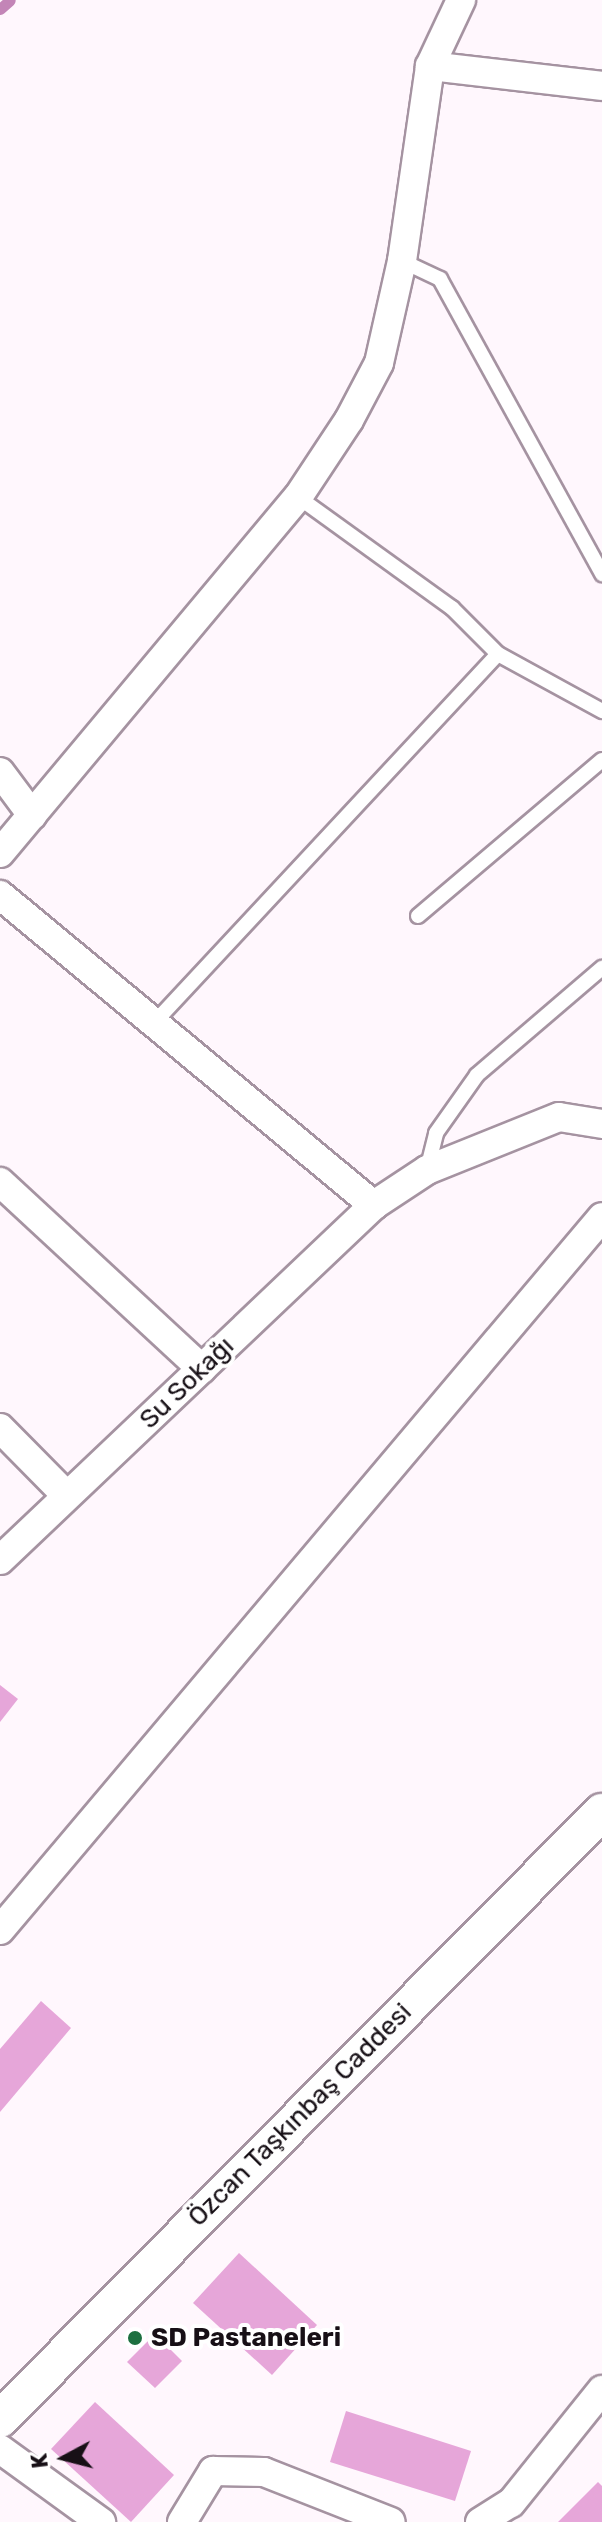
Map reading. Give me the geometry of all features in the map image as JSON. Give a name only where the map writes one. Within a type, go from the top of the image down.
[{"type":"street","points":[[0,853],[298,497],[349,420],[379,363],[402,261],[430,66],[461,0]]},
{"type":"street","points":[[430,66],[602,86]]},
{"type":"street","points":[[0,772],[32,815]]},
{"type":"street","points":[[0,895],[374,1205]]},
{"type":"street","name":"Su Sokağı","points":[[0,1560],[374,1205],[427,1170],[559,1117],[602,1124]]},
{"type":"street","points":[[0,1182],[202,1369]]},
{"type":"street","points":[[0,1930],[602,1217]]},
{"type":"street","points":[[0,1428],[67,1496]]},
{"type":"street","name":"Özcan Taşkınbaş Caddesi","points":[[0,2419],[602,1812]]},
{"type":"street","points":[[480,2522],[511,2503],[602,2390]]},
{"type":"street","points":[[0,2449],[101,2522]]},
{"type":"street","points":[[182,2522],[213,2471],[264,2472],[391,2522]]},
{"type":"lane","points":[[402,261],[440,279],[602,574]]},
{"type":"lane","points":[[298,497],[452,608],[498,654],[602,711]]},
{"type":"lane","points":[[154,1023],[498,654]]},
{"type":"lane","points":[[418,916],[602,760]]},
{"type":"lane","points":[[427,1170],[436,1133],[477,1075],[602,968]]},
{"type":"building","points":[[0,1685],[18,1699],[0,1722]]},
{"type":"building","points":[[41,2001],[71,2028],[0,2112],[0,2049]]},
{"type":"building","points":[[239,2253],[317,2325],[272,2375],[193,2303]]},
{"type":"building","points":[[155,2334],[182,2361],[155,2388],[127,2362]]},
{"type":"building","points":[[95,2402],[174,2475],[131,2522],[51,2449]]},
{"type":"building","points":[[346,2411],[471,2451],[455,2501],[330,2462]]},
{"type":"building","points":[[598,2482],[602,2486],[602,2522],[558,2522]]},
{"type":"waterway","points":[[0,9],[10,0]]},
{"type":"place","name":"SD Pastaneleri","points":[[135,2338]]}]
